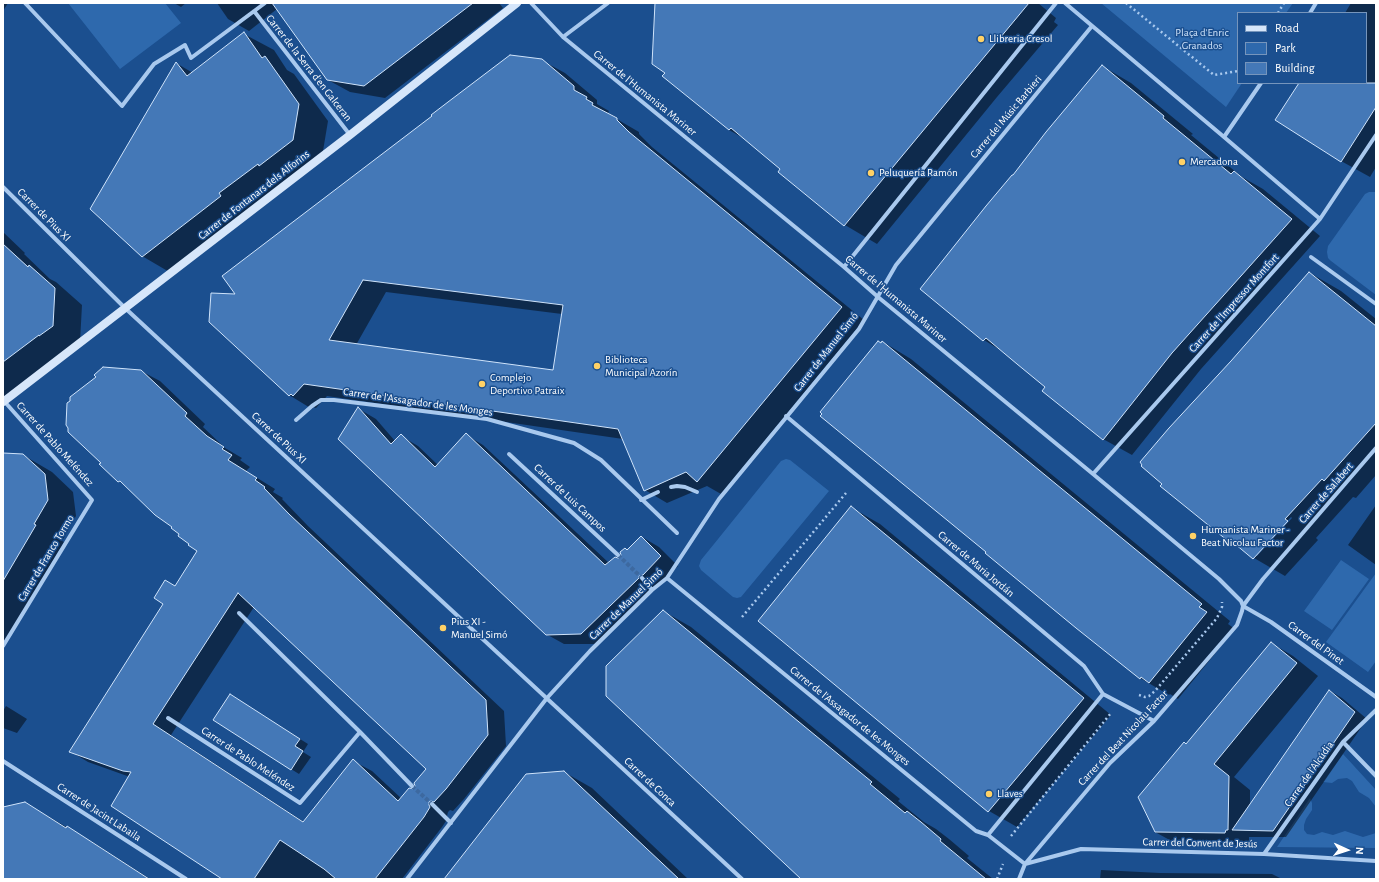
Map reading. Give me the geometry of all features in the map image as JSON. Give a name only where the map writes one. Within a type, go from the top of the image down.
[{"type":"street","name":"Carrer de la Serra d'en Galceran","points":[[25,3],[122,106],[154,64],[185,45],[191,58],[265,3]]},
{"type":"street","name":"Carrer de Fontanars dels Alforins","points":[[3,401],[350,135],[517,3]]},
{"type":"street","name":"Carrer de l'Humanista Mariner","points":[[531,3],[563,37],[844,267],[878,297],[1219,579],[1241,600],[1243,606]]},
{"type":"street","points":[[563,37],[608,3]]},
{"type":"street","points":[[844,267],[1056,3]]},
{"type":"street","points":[[1065,3],[1224,136],[1320,219]]},
{"type":"street","points":[[1311,12],[1316,3]]},
{"type":"street","name":"Carrer de la Serra d'en Galceran","points":[[254,11],[350,135]]},
{"type":"street","name":"Carrer del Músic Barbieri","points":[[878,297],[896,265],[1092,26]]},
{"type":"street","points":[[1224,136],[1260,84]]},
{"type":"street","name":"Carrer de l'Impressor Montfort","points":[[1093,474],[1320,219],[1376,136]]},
{"type":"street","name":"Carrer de Pius XI","points":[[3,187],[125,308],[547,698]]},
{"type":"street","points":[[1311,257],[1376,304]]},
{"type":"street","name":"Carrer de Manuel Simó","points":[[407,879],[547,698],[590,651],[652,590],[667,578],[719,499],[859,329],[878,297]]},
{"type":"street","name":"Carrer de l'Assagador de les Monges","points":[[296,420],[321,400],[334,400],[487,419],[574,443],[601,460],[677,533]]},
{"type":"street","name":"Carrer de Pablo Meléndez","points":[[3,401],[92,500]]},
{"type":"street","name":"Carrer de Maria Jordán","points":[[786,416],[1084,666],[1103,694],[1154,721]]},
{"type":"street","name":"Carrer de Salabert","points":[[1243,606],[1263,579],[1376,448]]},
{"type":"street","name":"Carrer de Luis Campos","points":[[509,454],[618,554]]},
{"type":"street","points":[[671,487],[685,487],[697,492]]},
{"type":"street","points":[[641,500],[658,492]]},
{"type":"street","name":"Carrer de Franco Tormo","points":[[3,646],[92,500]]},
{"type":"street","points":[[642,578],[652,590]]},
{"type":"street","name":"Carrer de l'Assagador de les Monges","points":[[667,578],[976,831],[988,835],[1025,864]]},
{"type":"street","name":"Carrer del Beat Nicolau Factor","points":[[1019,879],[1025,864],[1110,763],[1154,721],[1237,625],[1243,606]]},
{"type":"street","name":"Carrer del Pinet","points":[[1243,606],[1271,622],[1376,697]]},
{"type":"street","points":[[239,613],[360,732],[412,786]]},
{"type":"street","points":[[988,835],[1103,694]]},
{"type":"street","name":"Carrer de Conca","points":[[547,698],[742,879]]},
{"type":"street","name":"Carrer de l'Alcúdia","points":[[1264,854],[1343,742],[1376,710]]},
{"type":"street","name":"Carrer de Pablo Meléndez","points":[[168,718],[300,803],[360,732]]},
{"type":"street","points":[[1343,742],[1376,776]]},
{"type":"street","name":"Carrer de Jacint Labaila","points":[[3,761],[186,879]]},
{"type":"street","points":[[432,804],[451,822]]},
{"type":"street","name":"Carrer del Convent de Jesús","points":[[1025,864],[1081,849],[1264,854],[1376,861]]},
{"type":"path","points":[[1126,3],[1214,75],[1237,71]]},
{"type":"path","points":[[1279,12],[1284,3]]},
{"type":"path","points":[[742,617],[846,493]]},
{"type":"path","name":"Carrer del Beat Nicolau Factor","points":[[1135,695],[1144,697],[1149,696],[1155,691],[1217,618],[1224,598]]},
{"type":"path","name":"Carrer del Beat Nicolau Factor","points":[[1008,840],[1012,832],[1109,715]]},
{"type":"path","points":[[997,879],[1003,862]]},
{"type":"green space","points":[[68,3],[165,3],[181,23],[120,69]]},
{"type":"green space","name":"Plaça d'Enric Granados","points":[[1101,3],[1293,3],[1287,12],[1237,12],[1237,84],[1241,84],[1226,107]]},
{"type":"green space","points":[[1369,192],[1376,192],[1376,295],[1331,261],[1328,258],[1327,252],[1328,246],[1365,194]]},
{"type":"green space","points":[[786,459],[790,460],[829,491],[741,597],[733,597],[701,570],[699,566],[701,560],[781,461]]},
{"type":"green space","points":[[1341,560],[1369,579],[1332,630],[1304,611]]},
{"type":"green space","points":[[1376,573],[1376,661],[1368,672],[1326,642]]},
{"type":"green space","points":[[1343,754],[1376,790],[1376,807],[1369,798],[1359,792],[1352,781],[1347,778],[1338,779],[1332,783],[1323,782]]},
{"type":"green space","points":[[1310,798],[1312,810],[1304,825],[1304,830],[1307,834],[1314,835],[1322,832],[1333,835],[1345,831],[1363,837],[1376,833],[1376,848],[1277,847]]},
{"type":"building","points":[[272,3],[473,3],[364,86],[327,80]]},
{"type":"building","points":[[655,3],[1029,3],[844,226],[778,172],[780,169],[731,128],[729,130],[662,76],[665,73],[652,64]]},
{"type":"building","points":[[244,32],[262,58],[265,56],[299,104],[293,140],[259,166],[258,164],[219,193],[221,196],[142,257],[90,209],[176,62],[187,76]]},
{"type":"building","points":[[510,55],[542,59],[574,86],[574,90],[587,97],[586,99],[593,103],[592,105],[617,118],[617,120],[629,132],[842,307],[697,482],[686,472],[644,491],[618,429],[304,384],[293,396],[291,394],[289,396],[209,322],[211,293],[235,294],[222,276]],"holes":[[[363,280],[563,305],[553,370],[329,340]]]},
{"type":"building","points":[[1102,65],[1231,174],[1234,171],[1292,219],[1172,353],[1103,440],[1042,391],[1045,387],[986,338],[983,341],[920,289],[1046,132]]},
{"type":"building","points":[[1376,83],[1376,107],[1341,162],[1275,120],[1298,84]]},
{"type":"building","points":[[3,244],[28,267],[29,265],[55,288],[53,326],[3,362]]},
{"type":"building","points":[[1309,272],[1376,326],[1376,423],[1324,481],[1322,479],[1285,519],[1288,521],[1253,559],[1229,539],[1228,541],[1160,486],[1162,484],[1141,466],[1142,465],[1140,462]]},
{"type":"building","points":[[878,341],[881,343],[882,341],[1202,604],[1199,607],[1207,612],[1149,683],[1141,677],[1140,679],[1076,628],[820,416],[822,414],[820,412]]},
{"type":"building","points":[[103,367],[141,370],[187,413],[185,416],[207,436],[224,447],[222,449],[232,455],[228,460],[257,478],[255,480],[265,487],[264,488],[289,514],[486,700],[488,735],[446,789],[434,802],[429,802],[430,807],[424,817],[375,879],[336,879],[324,869],[280,840],[254,879],[222,879],[111,806],[131,772],[123,771],[69,752],[163,604],[154,598],[165,580],[175,586],[197,551],[178,536],[179,534],[171,528],[172,527],[155,515],[120,481],[118,482],[99,464],[101,463],[68,432],[66,425],[67,403],[70,401],[70,397],[96,377],[94,375]],"holes":[[[238,593],[426,769],[414,783],[414,789],[409,788],[398,801],[353,759],[303,822],[153,724]]]},
{"type":"building","points":[[358,407],[391,444],[401,434],[435,467],[466,433],[605,565],[615,557],[620,558],[620,552],[625,548],[627,550],[641,536],[661,556],[581,634],[546,635],[338,439]]},
{"type":"building","points":[[3,453],[23,454],[45,474],[48,500],[34,524],[36,525],[3,581]]},
{"type":"building","points":[[851,506],[1084,698],[988,812],[758,621]]},
{"type":"building","points":[[663,610],[872,782],[870,784],[905,813],[907,811],[921,822],[941,839],[940,841],[986,879],[801,879],[606,696],[606,666]]},
{"type":"building","points":[[1271,642],[1297,663],[1214,764],[1229,776],[1228,830],[1226,830],[1225,833],[1155,832],[1138,797],[1184,742],[1186,744]]},
{"type":"building","points":[[1329,690],[1355,712],[1273,831],[1232,830]]},
{"type":"building","points":[[230,694],[300,739],[295,746],[303,751],[291,770],[213,720]]},
{"type":"building","points":[[564,771],[679,879],[444,879],[526,774]]},
{"type":"building","points":[[25,802],[66,828],[67,826],[149,879],[3,879],[3,807]]},
{"type":"tunnel","points":[[618,555],[642,578]]},
{"type":"tunnel","points":[[412,786],[432,804]]},
{"type":"place","name":"Llibreria Cresol","points":[[981,39]]},
{"type":"place","name":"Mercadona","points":[[1182,162]]},
{"type":"place","name":"Peluquería Ramón","points":[[871,173]]},
{"type":"place","name":"Biblioteca Municipal Azorín","points":[[597,366]]},
{"type":"place","name":"Complejo Deportivo Patraix","points":[[482,384]]},
{"type":"place","name":"Humanista Mariner - Beat Nicolau Factor","points":[[1193,536]]},
{"type":"place","name":"Pius XI - Manuel Simó","points":[[443,628]]},
{"type":"place","name":"Llaves","points":[[989,794]]}]
